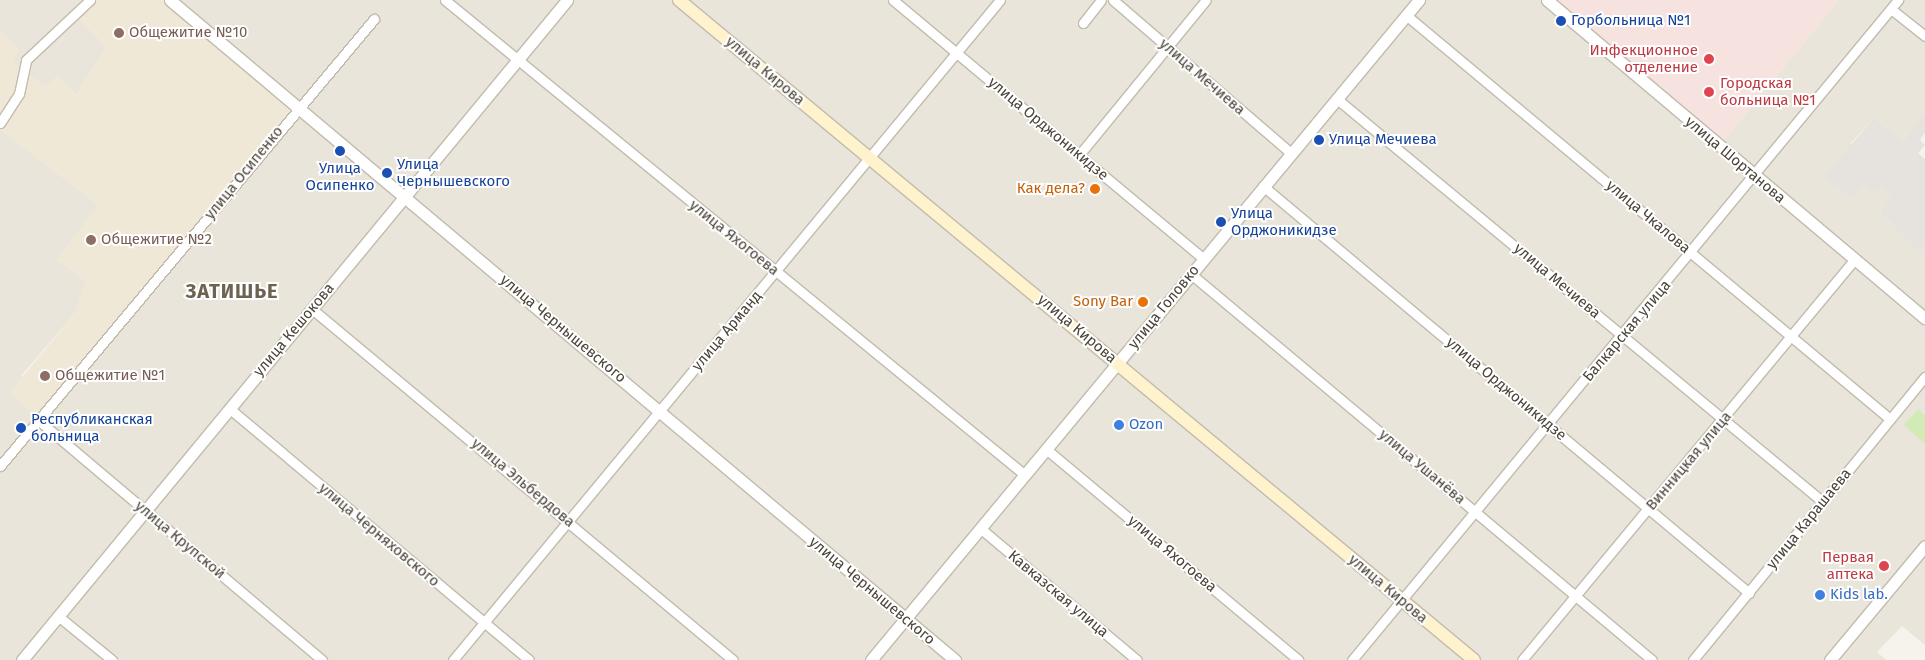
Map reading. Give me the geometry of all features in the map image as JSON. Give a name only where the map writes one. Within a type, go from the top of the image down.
[{"type":"main road","name":"улица Кирова","points":[[679,0],[1474,660]]},
{"type":"street","points":[[0,124],[19,94],[26,60],[90,0]]},
{"type":"street","name":"улица Чернышевского","points":[[170,0],[955,660]]},
{"type":"street","name":"улица Яхогоева","points":[[445,0],[1025,475]]},
{"type":"street","name":"улица Кешокова","points":[[22,660],[567,0]]},
{"type":"street","name":"улица Орджоникидзе","points":[[893,0],[1203,258]]},
{"type":"street","name":"улица Арманд","points":[[453,660],[1000,0]]},
{"type":"street","points":[[1084,24],[1101,0]]},
{"type":"street","name":"улица Мечиева","points":[[1113,0],[1291,153]]},
{"type":"street","points":[[1078,154],[1206,0]]},
{"type":"street","name":"улица Головко","points":[[871,660],[1418,0]]},
{"type":"street","name":"улица Шортанова","points":[[1547,0],[1925,318]]},
{"type":"street","name":"Балкарская улица","points":[[1352,660],[1623,336],[1898,0]]},
{"type":"street","points":[[1891,9],[1925,36]]},
{"type":"street","name":"улица Чкалова","points":[[1406,15],[1890,419]]},
{"type":"street","name":"улица Осипенко","points":[[0,466],[297,107],[374,19]]},
{"type":"street","name":"улица Мечиева","points":[[1337,98],[1823,502]]},
{"type":"street","name":"улица Орджоникидзе","points":[[1263,186],[1749,593]]},
{"type":"street","name":"Винницкая улица","points":[[1522,660],[1724,420],[1854,260]]},
{"type":"street","name":"улица Ушанёва","points":[[1191,274],[1652,660]]},
{"type":"street","name":"улица Эльбердова","points":[[312,309],[734,660]]},
{"type":"street","name":"улица Карашаева","points":[[1693,660],[1925,377]]},
{"type":"street","name":"улица Черняховского","points":[[230,409],[529,660]]},
{"type":"street","name":"улица Крупской","points":[[38,420],[322,660]]},
{"type":"street","name":"улица Яхогоева","points":[[1046,449],[1298,660]]},
{"type":"street","name":"Кавказская улица","points":[[980,528],[1137,660]]},
{"type":"street","points":[[1830,660],[1925,546]]},
{"type":"street","points":[[58,616],[112,660]]},
{"type":"shaded area","points":[[0,0],[90,0],[76,15],[107,47],[76,95],[57,77],[45,87],[12,63],[18,49],[0,32]]},
{"type":"shaded area","points":[[90,0],[170,0],[297,107],[38,420],[10,392],[76,312],[85,281],[57,260],[99,205],[0,129],[0,32],[18,49],[13,63],[45,87],[57,77],[76,95],[107,47],[76,15]]},
{"type":"shaded area","points":[[170,0],[1547,0],[1719,146],[1839,0],[1925,0],[1925,112],[1903,141],[1874,118],[1851,143],[1864,185],[1880,185],[1893,197],[1880,212],[1918,249],[1925,246],[1925,645],[1902,626],[1877,652],[1886,660],[0,660],[0,129],[99,205],[57,260],[86,281],[76,312],[21,376],[84,365]]},
{"type":"shaded area","name":"Городская больница №1","points":[[1547,0],[1839,0],[1719,146]]},
{"type":"shaded area","points":[[1925,112],[1925,133],[1920,140],[1925,145],[1918,153],[1925,159],[1925,246],[1918,250],[1880,212],[1892,197],[1881,186],[1874,192],[1864,185],[1852,199],[1825,175],[1874,118],[1903,141]]},
{"type":"green space","points":[[1918,409],[1925,416],[1925,444],[1904,425]]},
{"type":"place","name":"Горбольница №1","points":[[1561,21]]},
{"type":"place","name":"Общежитие №10","points":[[119,33]]},
{"type":"place","name":"Инфекционное отделение","points":[[1709,59]]},
{"type":"place","name":"Городская больница №1","points":[[1709,92]]},
{"type":"place","name":"Улица Мечиева","points":[[1319,140]]},
{"type":"place","name":"Улица Осипенко","points":[[340,151]]},
{"type":"place","name":"Улица Чернышевского","points":[[387,173]]},
{"type":"place","name":"Как дела?","points":[[1095,189]]},
{"type":"place","name":"Улица Орджоникидзе","points":[[1221,222]]},
{"type":"place","name":"Общежитие №2","points":[[91,240]]},
{"type":"place","name":"Sony Bar","points":[[1143,302]]},
{"type":"place","name":"Общежитие №1","points":[[45,376]]},
{"type":"place","name":"Ozon","points":[[1119,425]]},
{"type":"place","name":"Республиканская больница","points":[[21,428]]},
{"type":"place","name":"Первая аптека","points":[[1884,566]]},
{"type":"place","name":"Kids lab.","points":[[1820,595]]},
{"type":"district","name":"ЗАТИШЬЕ","points":[[232,291]]}]
